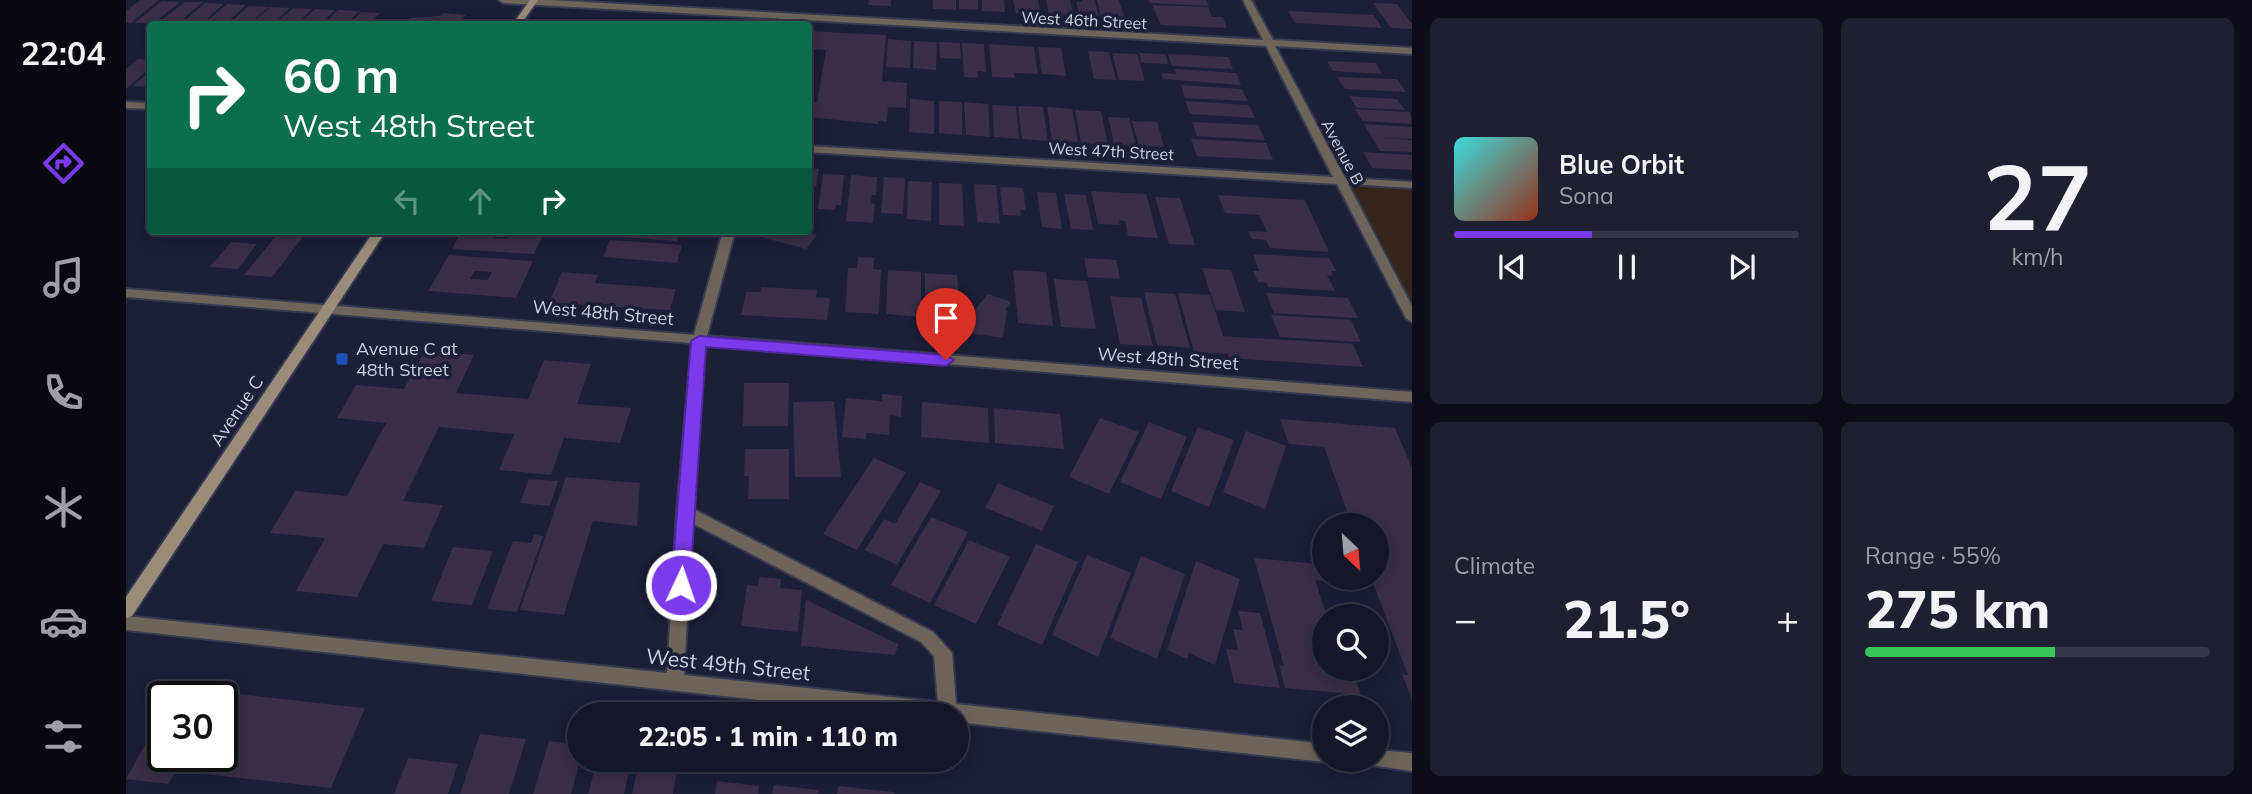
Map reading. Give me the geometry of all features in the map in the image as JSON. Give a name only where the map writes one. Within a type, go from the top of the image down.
[{"type":"main road","points":[[519,21],[533,1]]},
{"type":"main road","name":"Avenue C","points":[[126,611],[377,235]]},
{"type":"street","name":"West 46th Street","points":[[503,0],[782,21]]},
{"type":"street","name":"Avenue B","points":[[1247,0],[1412,318]]},
{"type":"street","name":"West 46th Street","points":[[812,22],[1412,51]]},
{"type":"street","points":[[126,105],[147,106]]},
{"type":"street","name":"West 47th Street","points":[[812,149],[1412,185]]},
{"type":"street","points":[[675,682],[699,341],[728,235]]},
{"type":"street","name":"West 48th Street","points":[[126,293],[1412,397]]},
{"type":"street","points":[[685,512],[927,637],[943,653],[947,702]]},
{"type":"street","name":"West 49th Street","points":[[126,623],[851,702]]},
{"type":"street","name":"West 49th Street","points":[[969,715],[1312,752]]},
{"type":"street","points":[[1389,760],[1412,762]]},
{"type":"shaded area","points":[[1341,181],[1412,185],[1412,318]]},
{"type":"building","points":[[140,0],[159,0],[131,23],[126,22],[126,11]]},
{"type":"building","points":[[869,0],[891,0],[891,6],[868,5]]},
{"type":"building","points":[[933,0],[956,0],[956,10],[933,9]]},
{"type":"building","points":[[959,0],[978,0],[978,10],[959,9]]},
{"type":"building","points":[[982,0],[1004,0],[1005,12],[982,11]]},
{"type":"building","points":[[1013,0],[1038,0],[1041,14],[1016,13]]},
{"type":"building","points":[[1046,0],[1070,0],[1074,16],[1049,15]]},
{"type":"building","points":[[1095,0],[1099,17],[1080,16],[1076,2]]},
{"type":"building","points":[[1097,0],[1119,0],[1125,19],[1101,18]]},
{"type":"building","points":[[1149,0],[1206,0],[1209,6],[1150,3]]},
{"type":"building","points":[[162,1],[180,2],[156,21],[134,23]]},
{"type":"building","points":[[185,2],[203,2],[181,21],[160,21]]},
{"type":"building","points":[[205,3],[224,4],[204,21],[184,21]]},
{"type":"building","points":[[1373,3],[1397,4],[1412,24],[1412,29],[1391,28]]},
{"type":"building","points":[[227,4],[246,5],[228,21],[207,21]]},
{"type":"building","points":[[1152,5],[1208,7],[1212,17],[1223,17],[1227,28],[1161,25]]},
{"type":"building","points":[[249,6],[269,7],[253,21],[232,21]]},
{"type":"building","points":[[270,7],[290,8],[276,21],[254,21]]},
{"type":"building","points":[[293,8],[312,9],[300,21],[278,21]]},
{"type":"building","points":[[315,9],[335,10],[324,21],[302,21]]},
{"type":"building","points":[[338,10],[359,11],[349,21],[327,21]]},
{"type":"building","points":[[1288,11],[1374,15],[1382,28],[1295,23]]},
{"type":"building","points":[[361,12],[380,13],[372,21],[352,21]]},
{"type":"building","points":[[443,13],[466,15],[460,21],[407,21],[410,18],[440,16]]},
{"type":"building","points":[[812,31],[886,35],[882,81],[907,83],[906,108],[888,107],[887,122],[878,121],[878,124],[812,117],[812,102],[817,102],[826,50],[812,49]]},
{"type":"building","points":[[888,39],[911,41],[910,68],[886,67]]},
{"type":"building","points":[[914,41],[937,42],[936,70],[913,68]]},
{"type":"building","points":[[939,42],[960,43],[961,59],[940,58]]},
{"type":"building","points":[[962,43],[984,44],[986,72],[977,71],[978,78],[964,77]]},
{"type":"building","points":[[989,44],[1034,47],[1038,74],[1014,73],[1015,78],[992,77]]},
{"type":"building","points":[[1038,47],[1061,48],[1066,76],[1042,74]]},
{"type":"building","points":[[1088,51],[1109,52],[1116,80],[1094,79]]},
{"type":"building","points":[[1112,53],[1137,54],[1145,81],[1119,80]]},
{"type":"building","points":[[1139,53],[1165,54],[1168,64],[1142,63]]},
{"type":"building","points":[[1168,54],[1228,57],[1233,69],[1172,66]]},
{"type":"building","points":[[138,59],[147,60],[147,71],[126,89],[126,69]]},
{"type":"building","points":[[1327,61],[1376,63],[1382,74],[1333,71]]},
{"type":"building","points":[[1174,69],[1236,73],[1241,85],[1163,79],[1161,73],[1176,74]]},
{"type":"building","points":[[147,74],[147,87],[133,86]]},
{"type":"building","points":[[1337,77],[1397,79],[1406,92],[1345,89]]},
{"type":"building","points":[[1181,85],[1242,89],[1248,101],[1185,98]]},
{"type":"building","points":[[1349,96],[1397,99],[1405,110],[1357,108]]},
{"type":"building","points":[[910,99],[934,101],[934,134],[909,132]]},
{"type":"building","points":[[939,101],[962,102],[962,135],[939,133]]},
{"type":"building","points":[[1185,101],[1249,105],[1255,118],[1190,114]]},
{"type":"building","points":[[964,102],[988,104],[990,137],[966,135]]},
{"type":"building","points":[[992,105],[1016,106],[1019,139],[994,137]]},
{"type":"building","points":[[1018,106],[1043,107],[1048,141],[1022,139]]},
{"type":"building","points":[[1047,107],[1072,109],[1078,142],[1052,141]]},
{"type":"building","points":[[1355,109],[1410,112],[1412,124],[1362,121]]},
{"type":"building","points":[[1075,110],[1101,111],[1108,145],[1081,143]]},
{"type":"building","points":[[1108,117],[1129,118],[1136,146],[1114,144]]},
{"type":"building","points":[[1132,121],[1157,122],[1164,147],[1139,146]]},
{"type":"building","points":[[1192,122],[1258,125],[1265,140],[1197,136]]},
{"type":"building","points":[[1364,124],[1412,127],[1412,139],[1379,138],[1412,140],[1412,152],[1380,151]]},
{"type":"building","points":[[1191,139],[1266,143],[1273,160],[1197,156]]},
{"type":"building","points":[[1363,152],[1412,155],[1412,170],[1372,168]]},
{"type":"building","points":[[812,168],[819,169],[816,187],[812,186]]},
{"type":"building","points":[[823,174],[844,175],[841,205],[836,205],[835,210],[818,209]]},
{"type":"building","points":[[851,175],[877,177],[876,195],[872,195],[871,203],[875,204],[873,223],[846,221]]},
{"type":"building","points":[[884,177],[905,178],[903,214],[881,213]]},
{"type":"building","points":[[908,181],[932,182],[931,221],[907,219]]},
{"type":"building","points":[[939,183],[962,184],[964,226],[939,225]]},
{"type":"building","points":[[974,184],[996,185],[1000,224],[977,222]]},
{"type":"building","points":[[1000,187],[1023,188],[1026,210],[1020,210],[1021,216],[1003,215]]},
{"type":"building","points":[[1091,191],[1146,194],[1158,238],[1128,236],[1125,221],[1119,220],[1120,225],[1098,224]]},
{"type":"building","points":[[1037,192],[1056,193],[1062,229],[1042,227]]},
{"type":"building","points":[[1064,194],[1086,195],[1093,230],[1071,229]]},
{"type":"building","points":[[1218,195],[1305,200],[1329,252],[1270,248],[1266,240],[1252,239],[1248,231],[1267,232],[1259,215],[1225,213]]},
{"type":"building","points":[[1155,197],[1180,198],[1195,245],[1169,244]]},
{"type":"building","points":[[277,235],[304,235],[272,277],[244,275]]},
{"type":"building","points":[[460,235],[496,235],[494,238],[507,239],[509,235],[543,235],[534,254],[452,249]]},
{"type":"building","points":[[605,235],[679,235],[677,241]]},
{"type":"building","points":[[754,235],[817,235],[806,249]]},
{"type":"building","points":[[610,240],[682,245],[677,263],[603,257]]},
{"type":"building","points":[[231,242],[257,244],[238,269],[210,267]]},
{"type":"building","points":[[1253,254],[1329,258],[1336,271],[1331,271],[1333,276],[1327,275],[1335,291],[1268,287],[1267,283],[1258,282],[1253,271],[1259,271]]},
{"type":"building","points":[[449,255],[533,261],[516,298],[428,291]],"holes":[[[475,271],[492,272],[488,280],[470,279]]]},
{"type":"building","points":[[858,257],[874,258],[873,269],[881,270],[879,314],[845,312],[848,268],[857,268]]},
{"type":"building","points":[[1084,258],[1116,260],[1120,279],[1088,277]]},
{"type":"building","points":[[1202,268],[1231,270],[1245,312],[1216,310]]},
{"type":"building","points":[[888,270],[921,272],[921,317],[886,314]]},
{"type":"building","points":[[1013,270],[1046,272],[1053,326],[1018,323]]},
{"type":"building","points":[[562,272],[598,275],[595,283],[676,289],[670,310],[549,303]]},
{"type":"building","points":[[925,273],[957,275],[960,320],[925,317]]},
{"type":"building","points":[[1054,279],[1087,281],[1096,329],[1061,327]]},
{"type":"building","points":[[761,287],[817,290],[816,297],[830,298],[827,320],[741,315],[746,292],[760,292]]},
{"type":"building","points":[[1144,292],[1175,294],[1190,348],[1157,345]]},
{"type":"building","points":[[1178,293],[1210,295],[1223,336],[1353,344],[1363,367],[1229,358],[1228,354],[1194,352]]},
{"type":"building","points":[[1266,293],[1348,298],[1358,318],[1274,313]]},
{"type":"building","points":[[988,294],[1011,302],[1005,310],[1003,338],[969,333],[969,317]]},
{"type":"building","points":[[1110,296],[1141,298],[1153,346],[1120,344]]},
{"type":"building","points":[[1271,315],[1351,320],[1361,342],[1280,337]]},
{"type":"building","points":[[425,351],[474,355],[456,393],[528,399],[544,360],[591,364],[577,404],[631,408],[620,443],[564,438],[551,475],[499,470],[514,434],[439,427],[403,501],[443,505],[424,548],[383,544],[357,597],[296,591],[325,538],[270,533],[295,491],[347,496],[386,423],[337,418],[356,385],[404,389]]},
{"type":"building","points":[[744,383],[789,383],[788,426],[743,426]]},
{"type":"building","points":[[882,394],[902,396],[901,417],[890,415],[889,435],[866,433],[866,439],[842,437],[846,398],[882,401]]},
{"type":"building","points":[[834,401],[841,477],[795,477],[793,402]]},
{"type":"building","points":[[922,402],[988,408],[989,443],[921,437]]},
{"type":"building","points":[[994,408],[1060,414],[1064,449],[995,443]]},
{"type":"building","points":[[1100,418],[1139,432],[1109,494],[1069,477]]},
{"type":"building","points":[[1280,419],[1395,428],[1412,468],[1412,700],[1402,674],[1408,675],[1389,625],[1389,604],[1381,604],[1376,590],[1390,590],[1390,513],[1348,513],[1324,447],[1289,444]]},
{"type":"building","points":[[1149,422],[1187,437],[1161,499],[1120,482]]},
{"type":"building","points":[[1198,427],[1234,440],[1209,507],[1171,491]]},
{"type":"building","points":[[1246,431],[1286,446],[1265,509],[1223,492]]},
{"type":"building","points":[[745,449],[789,449],[789,499],[748,499],[749,476],[744,476]]},
{"type":"building","points":[[874,458],[906,472],[857,550],[823,534]]},
{"type":"building","points":[[566,477],[640,483],[637,526],[593,521],[564,615],[520,610]]},
{"type":"building","points":[[529,479],[558,481],[550,506],[520,503]]},
{"type":"building","points":[[920,482],[941,491],[897,565],[865,550],[884,519],[895,524]]},
{"type":"building","points":[[998,483],[1054,506],[1042,531],[985,508]]},
{"type":"building","points":[[931,517],[968,532],[930,603],[891,585]]},
{"type":"building","points":[[534,535],[543,536],[517,612],[487,609],[513,541],[531,543]]},
{"type":"building","points":[[969,540],[1010,557],[976,624],[934,605]]},
{"type":"building","points":[[1036,544],[1078,562],[1042,645],[997,625]]},
{"type":"building","points":[[453,547],[493,551],[472,605],[431,601]]},
{"type":"building","points":[[1087,555],[1131,573],[1098,657],[1052,635]]},
{"type":"building","points":[[1141,556],[1185,574],[1157,659],[1110,638]]},
{"type":"building","points":[[1254,558],[1312,563],[1312,590],[1318,590],[1323,604],[1312,604],[1312,681],[1356,681],[1361,695],[1285,688],[1279,665],[1284,666]]},
{"type":"building","points":[[1196,561],[1240,579],[1215,665],[1189,653],[1187,659],[1167,650]]},
{"type":"building","points":[[759,577],[781,579],[780,588],[802,590],[798,632],[741,626],[747,585],[758,586]]},
{"type":"building","points":[[806,600],[898,644],[895,655],[801,646]]},
{"type":"building","points":[[1238,611],[1260,613],[1280,688],[1234,683],[1226,649],[1238,650],[1233,629],[1243,630]]},
{"type":"building","points":[[238,694],[365,708],[331,788],[185,772],[238,772]]},
{"type":"building","points":[[480,734],[526,739],[509,794],[460,794]]},
{"type":"building","points":[[549,741],[567,743],[567,772],[577,772],[571,794],[533,794]]},
{"type":"building","points":[[147,742],[147,772],[175,772],[168,784],[126,779]]},
{"type":"building","points":[[408,758],[458,764],[448,794],[394,794]]},
{"type":"building","points":[[594,772],[629,772],[624,794],[588,794]]},
{"type":"building","points":[[637,772],[677,772],[673,794],[632,794]]},
{"type":"building","points":[[717,781],[759,786],[758,794],[715,794]]},
{"type":"building","points":[[774,785],[819,790],[818,794],[772,794]]},
{"type":"building","points":[[838,786],[894,792],[894,794],[837,794]]},
{"type":"place","name":"Avenue C at 48th Street","points":[[342,359]]},
{"type":"route","points":[[681,585],[699,341],[946,360]]}]
